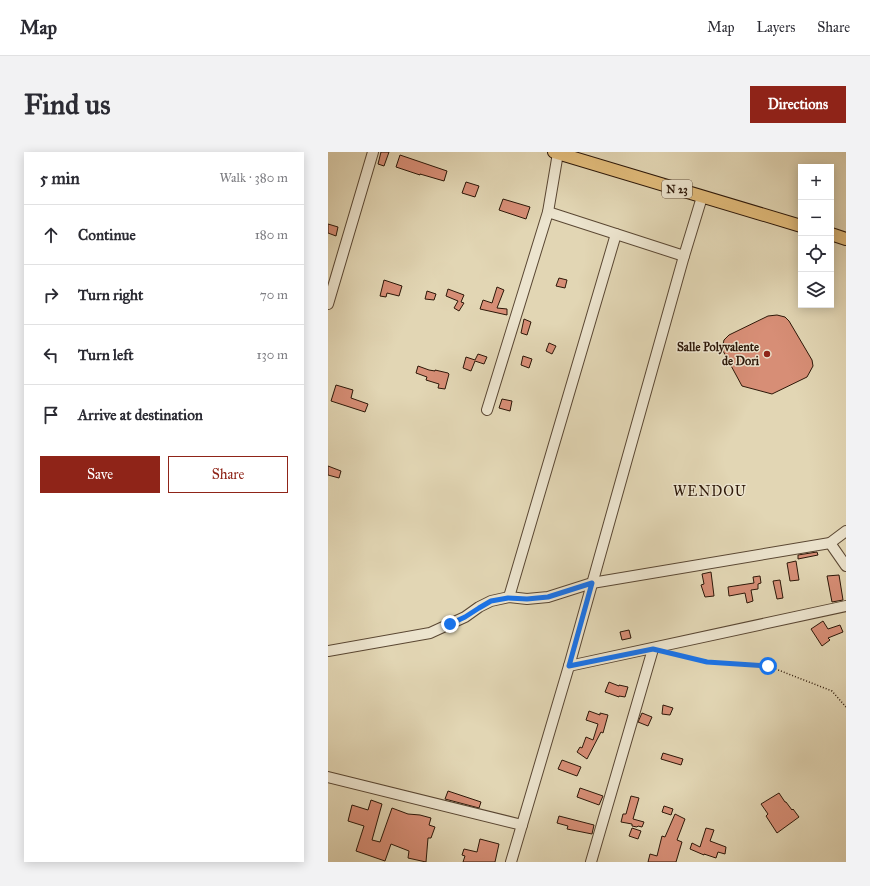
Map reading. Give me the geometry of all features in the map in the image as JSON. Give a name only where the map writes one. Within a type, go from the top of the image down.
[{"type":"main road","name":"N 23","points":[[556,153],[798,225]]},
{"type":"main road","points":[[834,235],[846,239]]},
{"type":"street","points":[[328,304],[373,152]]},
{"type":"street","points":[[487,410],[548,212],[556,153]]},
{"type":"street","points":[[511,862],[569,666],[684,256],[702,197]]},
{"type":"street","points":[[548,212],[684,256]]},
{"type":"street","points":[[508,598],[616,234]]},
{"type":"street","points":[[328,651],[430,633],[465,617],[491,601],[508,598],[527,599],[548,597],[592,583],[830,543],[846,531]]},
{"type":"street","points":[[830,543],[846,566]]},
{"type":"street","points":[[569,666],[846,606]]},
{"type":"street","points":[[592,862],[653,649]]},
{"type":"street","points":[[328,777],[522,825]]},
{"type":"path","points":[[668,652],[707,662],[768,666],[832,691],[846,707]]},
{"type":"building","points":[[381,152],[389,152],[384,166],[378,164]]},
{"type":"building","points":[[400,155],[447,171],[444,181],[396,167]]},
{"type":"building","points":[[466,182],[479,186],[475,197],[462,193]]},
{"type":"building","points":[[503,199],[530,207],[526,219],[499,210]]},
{"type":"building","points":[[328,224],[338,227],[336,236],[328,233]]},
{"type":"building","points":[[559,278],[567,280],[565,288],[556,286]]},
{"type":"building","points":[[384,280],[402,286],[399,296],[387,293],[386,297],[380,296]]},
{"type":"building","points":[[497,287],[504,290],[497,308],[507,309],[507,315],[480,309],[483,300],[492,303]]},
{"type":"building","points":[[448,289],[464,295],[461,302],[464,303],[459,311],[454,308],[458,301],[446,296]]},
{"type":"building","points":[[427,291],[436,294],[434,300],[425,299]]},
{"type":"building","name":"Salle Polyvalente de Dori","points":[[777,315],[785,317],[789,321],[812,360],[813,366],[807,377],[772,394],[742,386],[722,349],[724,340],[729,335],[768,316]]},
{"type":"building","points":[[524,319],[531,322],[527,335],[521,333]]},
{"type":"building","points":[[549,343],[556,346],[552,354],[546,351]]},
{"type":"building","points":[[478,354],[487,357],[484,364],[475,361],[471,371],[463,368],[466,357],[475,360]]},
{"type":"building","points":[[523,356],[532,359],[529,368],[521,365]]},
{"type":"building","points":[[418,366],[429,370],[448,373],[445,389],[438,388],[439,384],[426,380],[427,377],[416,373]]},
{"type":"building","points":[[336,385],[353,390],[351,398],[368,404],[365,412],[331,401]]},
{"type":"building","points":[[502,399],[512,401],[510,411],[499,408]]},
{"type":"building","points":[[328,466],[341,471],[339,478],[328,475]]},
{"type":"building","points":[[817,552],[818,555],[798,559],[798,555]]},
{"type":"building","points":[[796,561],[799,580],[790,581],[787,563]]},
{"type":"building","points":[[711,572],[714,596],[705,597],[701,585],[704,584],[702,574]]},
{"type":"building","points":[[839,575],[843,600],[832,602],[827,576]]},
{"type":"building","points":[[760,576],[761,583],[758,584],[758,589],[751,590],[753,601],[747,603],[745,593],[729,596],[728,587],[754,583],[753,577]]},
{"type":"building","points":[[780,580],[783,598],[777,599],[773,581]]},
{"type":"building","points":[[823,621],[828,629],[840,625],[843,632],[828,638],[830,640],[822,646],[811,629]]},
{"type":"building","points":[[629,630],[631,638],[622,640],[620,632]]},
{"type":"building","points":[[609,682],[619,686],[628,687],[625,697],[619,697],[605,692]]},
{"type":"building","points":[[663,705],[673,708],[670,715],[662,714]]},
{"type":"building","points":[[589,711],[600,715],[600,713],[608,715],[603,733],[601,732],[587,759],[577,752],[580,747],[582,748],[586,737],[593,740],[598,724],[586,720]]},
{"type":"building","points":[[642,713],[652,717],[648,726],[638,722]]},
{"type":"building","points":[[663,753],[683,759],[681,765],[661,759]]},
{"type":"building","points":[[562,760],[581,767],[577,776],[558,769]]},
{"type":"building","points":[[580,788],[603,796],[599,805],[577,797]]},
{"type":"building","points":[[448,791],[481,802],[479,808],[445,799]]},
{"type":"building","points":[[779,793],[799,817],[777,833],[766,816],[768,814],[761,804]]},
{"type":"building","points":[[631,796],[639,798],[633,819],[644,822],[642,827],[632,826],[632,824],[621,822],[623,814],[626,814]]},
{"type":"building","points":[[371,800],[382,804],[372,840],[380,842],[392,808],[408,814],[431,818],[429,825],[435,827],[431,838],[428,838],[426,862],[408,858],[409,851],[391,844],[385,861],[356,851],[364,826],[348,821],[352,805],[368,810]]},
{"type":"building","points":[[664,806],[673,809],[671,815],[662,812]]},
{"type":"building","points":[[675,814],[685,819],[677,840],[682,842],[676,862],[648,862],[650,854],[657,856],[662,836],[665,837]]},
{"type":"building","points":[[559,816],[594,825],[592,834],[567,829],[568,826],[557,823]]},
{"type":"building","points":[[632,828],[641,831],[638,839],[629,836]]},
{"type":"building","points":[[706,828],[714,830],[710,841],[726,847],[725,854],[718,852],[716,858],[690,849],[692,843],[700,847]]},
{"type":"building","points":[[480,839],[499,844],[495,862],[463,862],[465,856],[462,855],[464,849],[477,852]]},
{"type":"place","name":"Salle Polyvalente de Dori","points":[[767,354]]},
{"type":"district","name":"WENDOU","points":[[710,491]]},
{"type":"route","points":[[450,624],[465,617],[491,601],[508,598],[527,599],[548,597],[592,583],[569,666],[653,649],[707,662],[768,666]]}]
